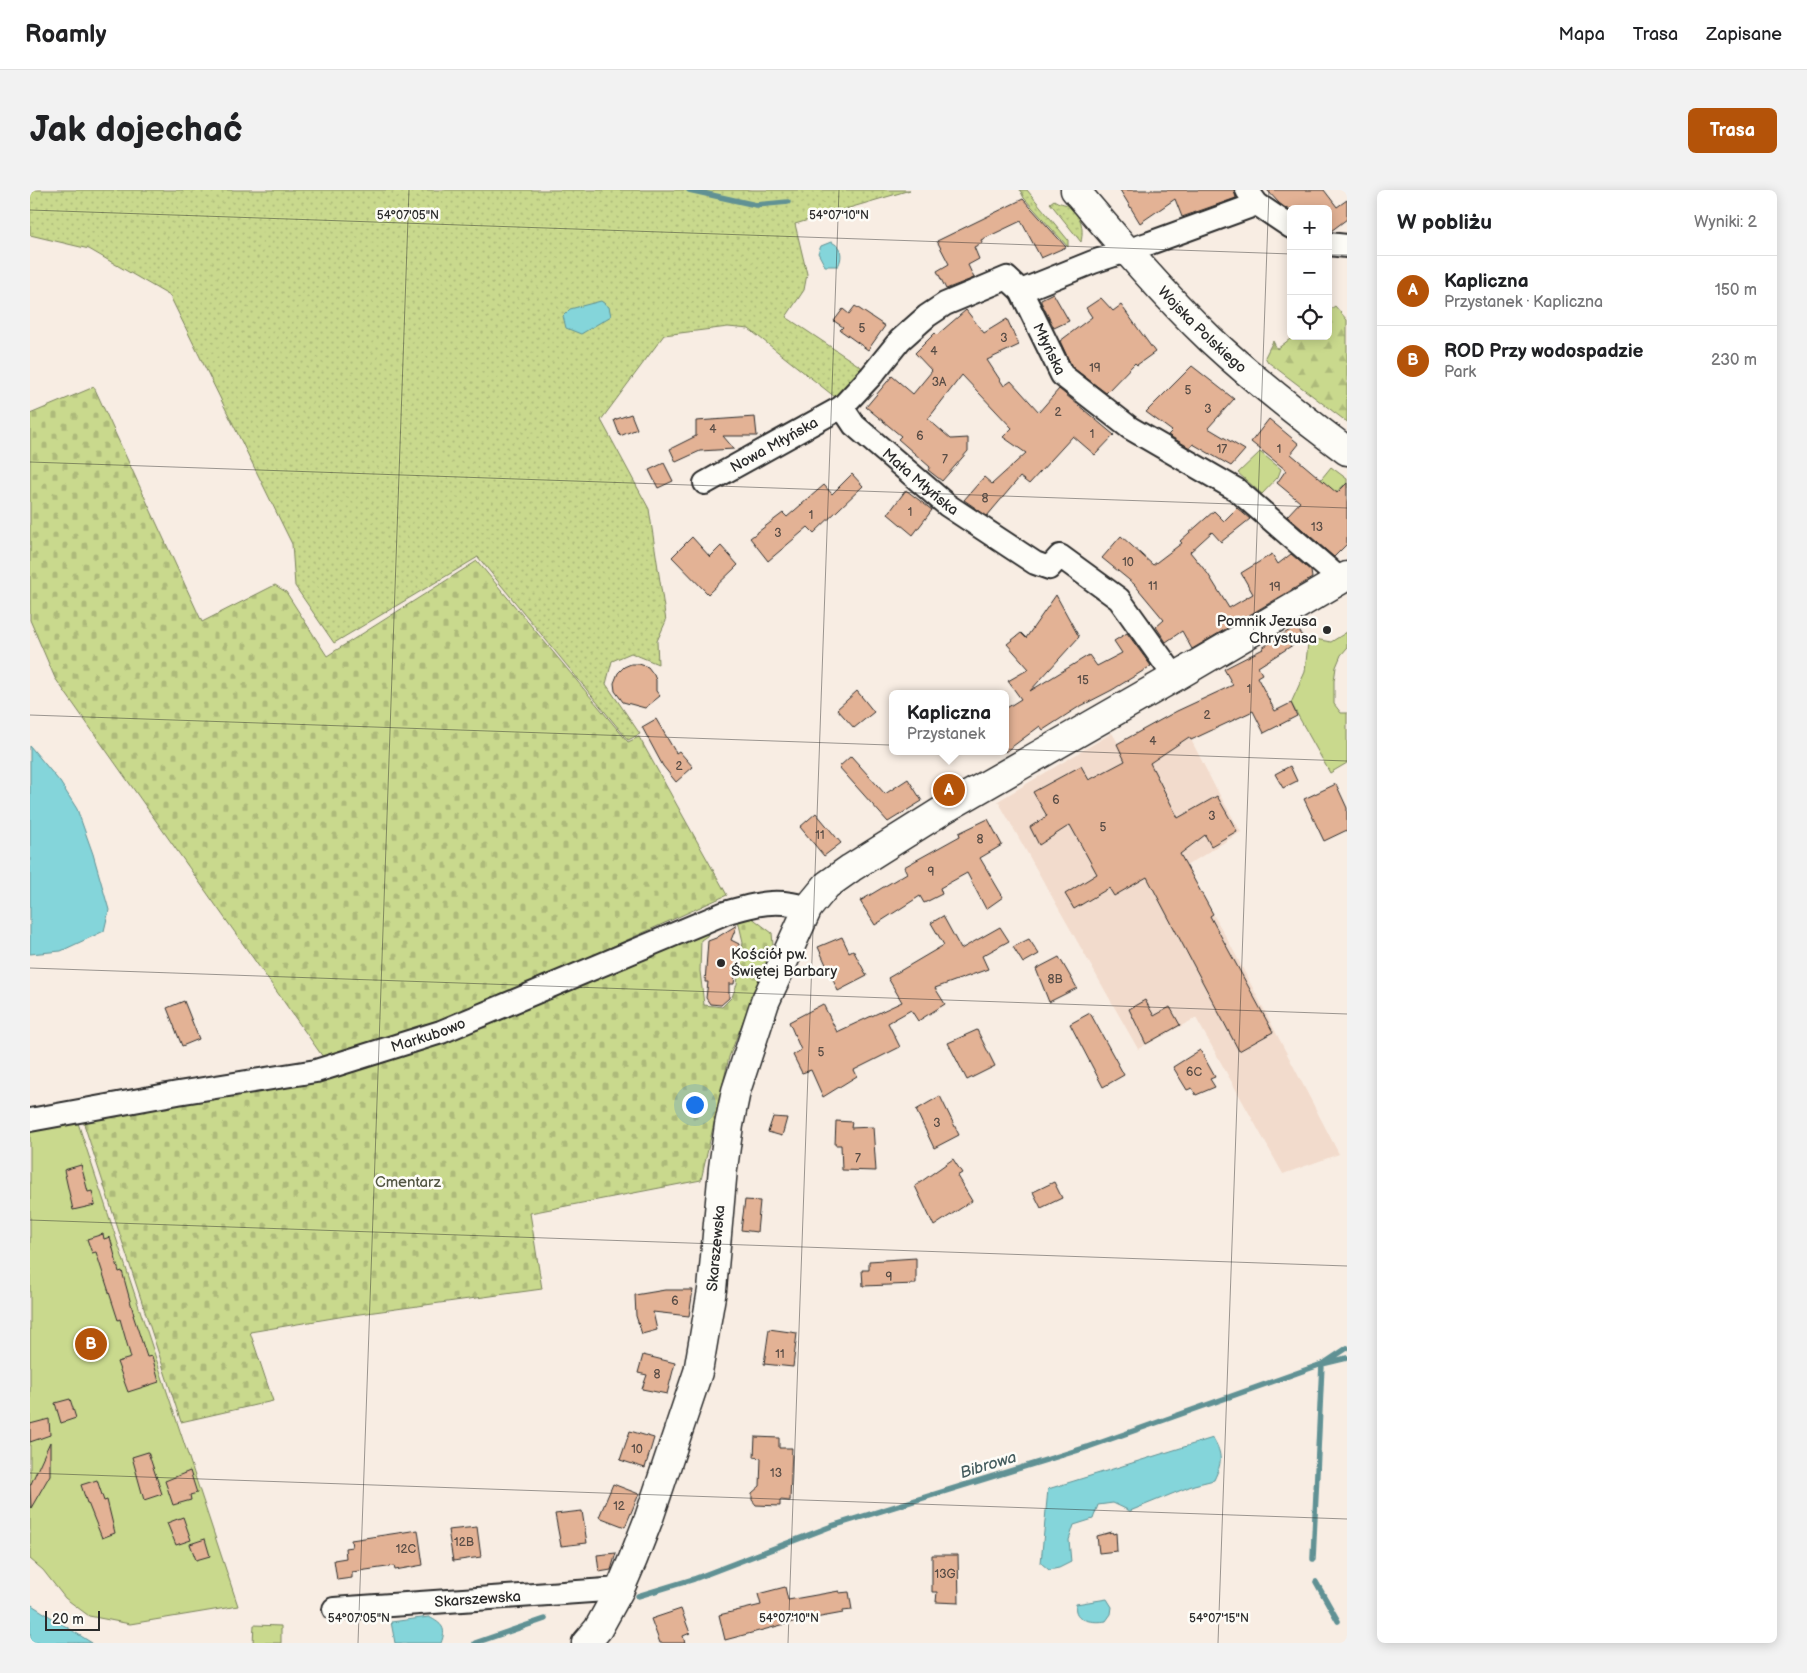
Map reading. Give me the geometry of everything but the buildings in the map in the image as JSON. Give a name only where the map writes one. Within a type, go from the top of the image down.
[{"type":"street","name":"Wojska Polskiego","points":[[1075,190],[1157,286],[1211,340],[1273,395],[1347,451]]},
{"type":"street","points":[[842,408],[900,340],[944,304],[1007,278],[1021,292],[1093,262],[1127,251],[1252,197],[1287,224]]},
{"type":"street","points":[[1332,244],[1347,246]]},
{"type":"street","name":"Młyńska","points":[[1021,292],[1062,375],[1130,428],[1237,490],[1345,581]]},
{"type":"street","name":"Nowa Młyńska","points":[[705,483],[842,408]]},
{"type":"street","name":"Mała Młyńska","points":[[842,408],[854,425],[946,505],[1035,563],[1049,568],[1060,556],[1120,599],[1175,677]]},
{"type":"street","name":"Skarszewska","points":[[586,1643],[598,1629],[620,1589],[650,1518],[698,1372],[712,1290],[723,1168],[736,1091],[765,1002],[808,908],[827,885],[850,868],[948,806],[1345,581]]},
{"type":"street","name":"Markubowo","points":[[30,1120],[178,1093],[316,1071],[441,1032],[725,913],[751,905],[778,902],[793,903],[808,908]]},
{"type":"street","name":"Skarszewska","points":[[334,1609],[620,1589]]},
{"type":"shaded area","points":[[1177,712],[1214,785],[1241,832],[1186,866],[1231,946],[1339,1154],[1283,1174],[1196,1018],[1138,1049],[998,801],[1112,733],[1118,743]]},
{"type":"green space","points":[[30,190],[910,190],[795,224],[807,274],[804,290],[786,317],[867,371],[840,401],[749,329],[728,327],[664,335],[601,420],[649,509],[666,621],[657,641],[658,664],[631,653],[612,661],[606,684],[640,734],[628,740],[478,557],[334,643],[295,586],[292,544],[170,296],[89,249],[30,235]]},
{"type":"green space","points":[[1020,190],[1027,190],[1068,240],[1068,247],[1024,198]]},
{"type":"green space","points":[[1054,200],[1069,206],[1079,217],[1082,227],[1081,242],[1050,203]]},
{"type":"green space","points":[[1335,306],[1347,320],[1347,422],[1268,362],[1265,357],[1273,341],[1277,349],[1289,340],[1332,340],[1332,308]]},
{"type":"green space","points":[[94,387],[202,622],[275,585],[286,592],[327,656],[477,561],[628,742],[639,737],[727,895],[527,985],[436,1022],[323,1057],[55,678],[30,620],[30,414]]},
{"type":"green space","points":[[1260,452],[1281,469],[1278,477],[1262,494],[1238,473]]},
{"type":"green space","points":[[1331,467],[1347,479],[1347,488],[1344,485],[1329,499],[1309,494]]},
{"type":"green space","points":[[1347,632],[1347,648],[1341,655],[1336,667],[1334,704],[1341,713],[1347,713],[1347,763],[1330,773],[1291,703],[1305,672],[1308,643],[1315,639],[1331,642]]},
{"type":"green space","name":"Cmentarz","points":[[751,917],[772,933],[773,945],[729,1057],[701,1180],[530,1213],[542,1289],[345,1316],[250,1332],[273,1401],[181,1422],[83,1121],[130,1109],[324,1079],[710,929],[707,936],[701,940],[700,971],[704,1005],[722,1007],[732,997],[737,984],[743,942],[738,920]]},
{"type":"green space","points":[[76,1117],[238,1606],[130,1624],[89,1616],[65,1598],[43,1570],[30,1559],[30,1129]]},
{"type":"green space","points":[[254,1625],[281,1626],[281,1643],[253,1643]]},
{"type":"water","points":[[831,242],[837,246],[840,252],[841,259],[838,266],[825,266],[818,253],[821,246]]},
{"type":"water","points":[[601,301],[609,307],[611,316],[581,334],[566,328],[563,316],[570,309]]},
{"type":"water","points":[[30,746],[60,782],[77,809],[93,854],[109,910],[104,931],[61,951],[30,954]]},
{"type":"water","points":[[1213,1438],[1220,1454],[1219,1469],[1214,1480],[1194,1485],[1130,1511],[1113,1503],[1098,1505],[1093,1519],[1074,1525],[1069,1540],[1071,1562],[1059,1568],[1049,1570],[1041,1563],[1048,1489]]},
{"type":"water","points":[[1107,1599],[1112,1607],[1111,1614],[1106,1621],[1085,1620],[1077,1615],[1076,1604]]},
{"type":"water","points":[[30,1604],[92,1643],[30,1643]]},
{"type":"water","points":[[429,1617],[442,1627],[441,1643],[395,1643],[391,1622]]},
{"type":"waterway","points":[[689,190],[756,205],[788,202]]},
{"type":"waterway","points":[[1326,1362],[1347,1348]]},
{"type":"waterway","name":"Bibrowa","points":[[638,1596],[694,1579],[832,1526],[1088,1447],[1322,1364],[1347,1358]]},
{"type":"waterway","points":[[1313,1559],[1322,1364]]},
{"type":"waterway","points":[[1316,1582],[1338,1621]]},
{"type":"waterway","name":"Bibrowa","points":[[475,1643],[545,1619]]},
{"type":"place","name":"Pomnik Jezusa Chrystusa","points":[[1327,630]]},
{"type":"place","name":"Kapliczna","points":[[949,790]]},
{"type":"place","name":"Kościół pw. Świętej Barbary","points":[[721,963]]},
{"type":"place","name":"ROD Przy wodospadzie","points":[[91,1344]]}]
